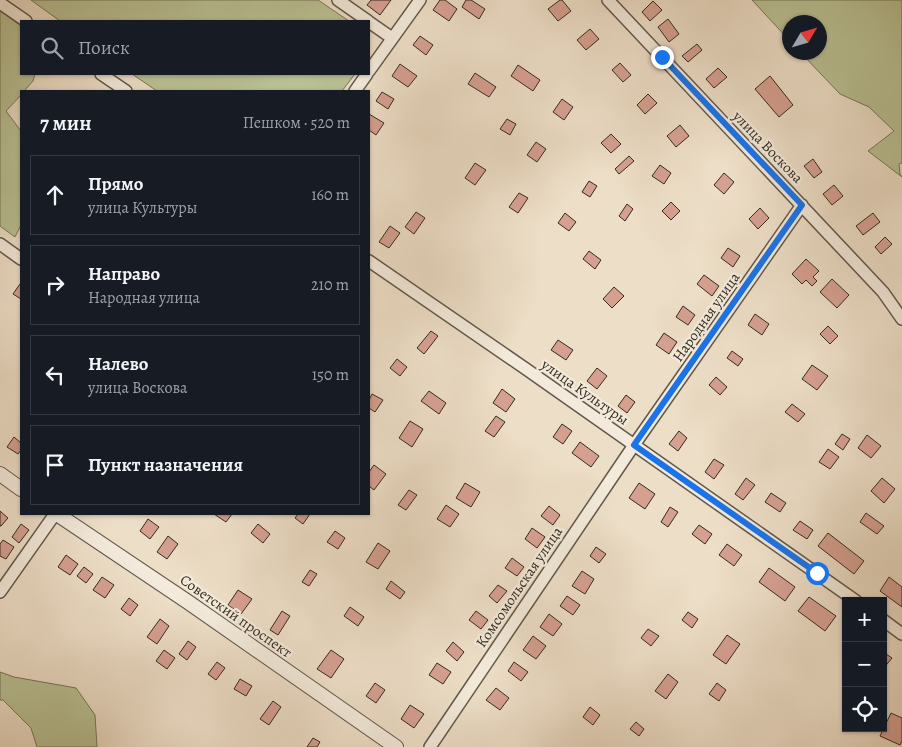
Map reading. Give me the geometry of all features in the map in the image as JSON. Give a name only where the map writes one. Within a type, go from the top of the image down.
[{"type":"street","points":[[338,0],[365,20]]},
{"type":"street","points":[[370,69],[420,0]]},
{"type":"street","name":"улица Воскова","points":[[608,0],[883,292],[902,319]]},
{"type":"street","points":[[0,3],[25,20]]},
{"type":"street","points":[[370,23],[392,38]]},
{"type":"street","points":[[102,75],[125,90]]},
{"type":"street","points":[[355,90],[366,75]]},
{"type":"street","name":"Народная улица","points":[[634,445],[802,205]]},
{"type":"street","points":[[0,244],[20,258]]},
{"type":"street","name":"улица Культуры","points":[[370,262],[850,597]]},
{"type":"street","name":"Комсомольская улица","points":[[430,747],[634,445]]},
{"type":"street","points":[[0,474],[20,488]]},
{"type":"street","points":[[0,592],[55,515]]},
{"type":"street","name":"Советский проспект","points":[[58,515],[188,602],[396,747]]},
{"type":"street","points":[[887,623],[902,634]]},
{"type":"green space","points":[[31,0],[318,0],[348,20],[59,20]]},
{"type":"green space","points":[[752,0],[902,0],[902,163],[899,164],[902,177],[868,151],[894,131],[869,107],[840,94],[808,60],[827,60],[827,15],[782,15],[782,32]]},
{"type":"green space","points":[[0,11],[20,25],[20,75],[35,75],[33,81],[25,90],[20,90],[20,96],[6,111],[20,130],[20,227],[15,237],[0,226]]},
{"type":"green space","points":[[133,75],[354,75],[343,90],[156,90]]},
{"type":"green space","points":[[0,672],[14,677],[76,688],[95,715],[97,747],[37,747],[31,728],[3,700],[0,700]]},
{"type":"building","points":[[371,0],[391,0],[380,15],[367,5]]},
{"type":"building","points":[[440,0],[445,0],[457,9],[449,21],[433,10]]},
{"type":"building","points":[[466,0],[471,0],[485,9],[479,19],[462,7]]},
{"type":"building","points":[[560,0],[571,11],[558,21],[548,9]]},
{"type":"building","points":[[653,1],[662,10],[650,21],[642,12]]},
{"type":"building","points":[[668,19],[679,34],[669,42],[658,27]]},
{"type":"building","points":[[590,29],[599,39],[586,50],[577,40]]},
{"type":"building","points":[[420,36],[433,45],[426,55],[413,45]]},
{"type":"building","points":[[697,44],[702,50],[688,62],[682,56]]},
{"type":"building","points":[[620,63],[631,75],[623,82],[612,70]]},
{"type":"building","points":[[400,64],[417,76],[408,87],[392,76]]},
{"type":"building","points":[[518,65],[540,80],[533,91],[511,76]]},
{"type":"building","points":[[718,68],[727,77],[714,88],[706,79]]},
{"type":"building","points":[[475,73],[496,87],[489,97],[468,84]]},
{"type":"building","points":[[770,76],[793,105],[779,117],[755,89]]},
{"type":"building","points":[[382,92],[394,99],[388,109],[376,101]]},
{"type":"building","points":[[648,94],[657,103],[645,114],[637,105]]},
{"type":"building","points":[[562,99],[573,107],[564,120],[553,112]]},
{"type":"building","points":[[370,115],[384,123],[376,135],[370,131]]},
{"type":"building","points":[[507,119],[516,124],[510,135],[500,129]]},
{"type":"building","points":[[680,125],[689,136],[676,147],[667,136]]},
{"type":"building","points":[[611,134],[621,144],[611,153],[601,143]]},
{"type":"building","points":[[536,142],[546,149],[537,162],[527,155]]},
{"type":"building","points":[[629,156],[634,161],[619,174],[615,169]]},
{"type":"building","points":[[813,159],[822,172],[814,178],[804,166]]},
{"type":"building","points":[[475,163],[486,170],[475,185],[465,178]]},
{"type":"building","points":[[660,165],[671,173],[664,184],[652,176]]},
{"type":"building","points":[[724,173],[734,182],[724,194],[714,185]]},
{"type":"building","points":[[589,181],[597,186],[590,197],[582,192]]},
{"type":"building","points":[[834,185],[843,196],[832,205],[823,194]]},
{"type":"building","points":[[519,193],[528,198],[518,213],[509,207]]},
{"type":"building","points":[[671,202],[680,211],[671,220],[662,211]]},
{"type":"building","points":[[627,204],[633,209],[625,221],[619,216]]},
{"type":"building","points":[[760,208],[769,218],[758,229],[749,219]]},
{"type":"building","points":[[416,212],[425,218],[414,234],[405,227]]},
{"type":"building","points":[[565,213],[576,222],[569,231],[558,223]]},
{"type":"building","points":[[873,213],[880,222],[863,235],[856,226]]},
{"type":"building","points":[[390,226],[400,233],[389,248],[379,242]]},
{"type":"building","points":[[885,237],[892,244],[881,254],[875,247]]},
{"type":"building","points":[[728,248],[740,256],[733,267],[721,258]]},
{"type":"building","points":[[589,251],[601,260],[595,269],[583,259]]},
{"type":"building","points":[[806,259],[819,271],[813,277],[817,281],[812,286],[806,280],[802,284],[792,274]]},
{"type":"building","points":[[704,275],[719,286],[712,296],[697,284]]},
{"type":"building","points":[[832,279],[849,295],[837,308],[820,292]]},
{"type":"building","points":[[20,284],[20,298],[13,294]]},
{"type":"building","points":[[614,287],[624,296],[612,308],[603,299]]},
{"type":"building","points":[[683,306],[695,315],[688,325],[676,317]]},
{"type":"building","points":[[755,314],[769,324],[762,335],[748,325]]},
{"type":"building","points":[[828,326],[838,336],[830,344],[820,334]]},
{"type":"building","points":[[431,331],[438,336],[424,354],[417,348]]},
{"type":"building","points":[[664,333],[677,342],[669,354],[656,345]]},
{"type":"building","points":[[558,340],[573,350],[566,360],[551,350]]},
{"type":"building","points":[[732,351],[743,359],[738,366],[727,358]]},
{"type":"building","points":[[397,359],[407,367],[400,376],[390,368]]},
{"type":"building","points":[[812,365],[828,376],[817,390],[802,379]]},
{"type":"building","points":[[597,368],[607,376],[597,389],[587,381]]},
{"type":"building","points":[[716,377],[727,387],[720,395],[709,385]]},
{"type":"building","points":[[502,389],[515,399],[506,412],[493,403]]},
{"type":"building","points":[[429,391],[446,403],[439,414],[421,401]]},
{"type":"building","points":[[372,394],[383,400],[375,412],[370,409]]},
{"type":"building","points":[[626,395],[635,402],[627,413],[618,406]]},
{"type":"building","points":[[792,404],[805,414],[798,422],[785,412]]},
{"type":"building","points":[[496,416],[505,422],[494,437],[485,431]]},
{"type":"building","points":[[410,421],[423,429],[412,447],[399,438]]},
{"type":"building","points":[[562,424],[572,431],[563,444],[553,437]]},
{"type":"building","points":[[679,431],[687,438],[678,451],[669,444]]},
{"type":"building","points":[[842,434],[850,439],[843,450],[835,444]]},
{"type":"building","points":[[867,435],[881,446],[871,458],[858,448]]},
{"type":"building","points":[[14,437],[20,442],[20,451],[18,454],[7,447]]},
{"type":"building","points":[[580,442],[599,456],[591,467],[572,453]]},
{"type":"building","points":[[828,449],[839,457],[830,469],[819,462]]},
{"type":"building","points":[[714,459],[724,465],[714,479],[705,472]]},
{"type":"building","points":[[374,465],[386,474],[374,490],[370,487],[370,471]]},
{"type":"building","points":[[746,478],[755,485],[743,500],[735,494]]},
{"type":"building","points":[[882,478],[895,489],[884,503],[871,491]]},
{"type":"building","points":[[465,483],[480,492],[471,507],[456,498]]},
{"type":"building","points":[[639,483],[655,494],[645,509],[629,498]]},
{"type":"building","points":[[409,490],[417,495],[406,510],[398,505]]},
{"type":"building","points":[[771,493],[786,503],[780,512],[765,502]]},
{"type":"building","points":[[446,505],[459,514],[450,527],[437,519]]},
{"type":"building","points":[[549,506],[560,515],[553,525],[541,516]]},
{"type":"building","points":[[670,507],[678,512],[668,527],[661,522]]},
{"type":"building","points":[[0,511],[8,518],[1,526],[0,526]]},
{"type":"building","points":[[866,513],[884,526],[877,534],[860,522]]},
{"type":"building","points":[[216,515],[231,515],[226,522]]},
{"type":"building","points":[[297,515],[309,515],[303,524],[295,518]]},
{"type":"building","points":[[148,519],[159,527],[150,539],[140,531]]},
{"type":"building","points":[[800,521],[813,530],[807,539],[793,530]]},
{"type":"building","points":[[21,524],[29,530],[19,543],[12,537]]},
{"type":"building","points":[[258,524],[270,534],[263,543],[251,533]]},
{"type":"building","points":[[699,525],[712,534],[705,544],[692,534]]},
{"type":"building","points":[[532,528],[545,537],[537,548],[525,539]]},
{"type":"building","points":[[335,531],[345,538],[338,549],[327,542]]},
{"type":"building","points":[[828,533],[864,561],[854,574],[818,546]]},
{"type":"building","points":[[168,536],[178,544],[167,559],[157,552]]},
{"type":"building","points":[[3,540],[14,547],[6,559],[0,556],[0,544]]},
{"type":"building","points":[[378,543],[390,551],[378,569],[366,562]]},
{"type":"building","points":[[727,544],[742,555],[734,566],[719,555]]},
{"type":"building","points":[[596,547],[606,554],[599,563],[590,556]]},
{"type":"building","points":[[66,555],[78,564],[70,575],[58,567]]},
{"type":"building","points":[[512,558],[524,567],[517,576],[505,568]]},
{"type":"building","points":[[84,567],[93,574],[86,583],[77,576]]},
{"type":"building","points":[[769,568],[795,587],[785,601],[759,582]]},
{"type":"building","points":[[310,570],[317,574],[309,586],[302,582]]},
{"type":"building","points":[[582,571],[594,579],[585,594],[572,586]]},
{"type":"building","points":[[102,577],[114,585],[105,598],[93,590]]},
{"type":"building","points":[[889,577],[902,587],[902,607],[880,591]]},
{"type":"building","points":[[391,581],[405,592],[400,599],[386,589]]},
{"type":"building","points":[[498,585],[507,591],[497,603],[489,596]]},
{"type":"building","points":[[238,590],[252,599],[241,614],[228,605]]},
{"type":"building","points":[[567,596],[580,605],[573,615],[560,606]]},
{"type":"building","points":[[809,597],[836,616],[825,631],[798,611]]},
{"type":"building","points":[[129,598],[138,605],[130,616],[121,609]]},
{"type":"building","points":[[350,607],[364,617],[358,626],[344,616]]},
{"type":"building","points":[[282,611],[290,616],[278,635],[270,630]]},
{"type":"building","points":[[476,611],[488,620],[481,629],[469,620]]},
{"type":"building","points":[[688,612],[698,619],[692,628],[682,620]]},
{"type":"building","points":[[549,614],[562,624],[553,636],[540,627]]},
{"type":"building","points":[[160,619],[169,626],[157,644],[147,637]]},
{"type":"building","points":[[648,629],[659,636],[651,646],[641,638]]},
{"type":"building","points":[[727,635],[740,644],[726,664],[713,655]]},
{"type":"building","points":[[533,636],[546,646],[536,659],[523,650]]},
{"type":"building","points":[[188,641],[196,647],[187,660],[179,654]]},
{"type":"building","points":[[453,642],[464,652],[457,661],[446,651]]},
{"type":"building","points":[[164,650],[175,658],[167,669],[156,661]]},
{"type":"building","points":[[331,650],[344,659],[331,678],[317,669]]},
{"type":"building","points":[[887,655],[892,658],[887,664]]},
{"type":"building","points":[[217,662],[225,668],[216,680],[208,674]]},
{"type":"building","points":[[514,662],[528,672],[521,681],[508,671]]},
{"type":"building","points":[[437,663],[451,672],[443,684],[429,675]]},
{"type":"building","points":[[668,674],[678,682],[666,699],[655,691]]},
{"type":"building","points":[[240,679],[252,686],[246,696],[234,689]]},
{"type":"building","points":[[375,683],[385,690],[376,703],[366,696]]},
{"type":"building","points":[[717,683],[726,690],[719,701],[709,694]]},
{"type":"building","points":[[496,688],[509,698],[500,710],[486,700]]},
{"type":"building","points":[[273,701],[281,707],[269,725],[260,719]]},
{"type":"building","points":[[410,705],[424,714],[414,728],[401,719]]},
{"type":"building","points":[[590,707],[600,715],[593,725],[583,717]]},
{"type":"building","points":[[891,713],[902,718],[902,741],[900,745],[880,736],[882,732],[887,732],[887,721]]},
{"type":"building","points":[[636,722],[644,729],[639,736],[630,729]]},
{"type":"building","points":[[313,738],[320,742],[317,747],[307,747]]},
{"type":"route","points":[[662,57],[802,205],[634,445],[817,573]]}]
